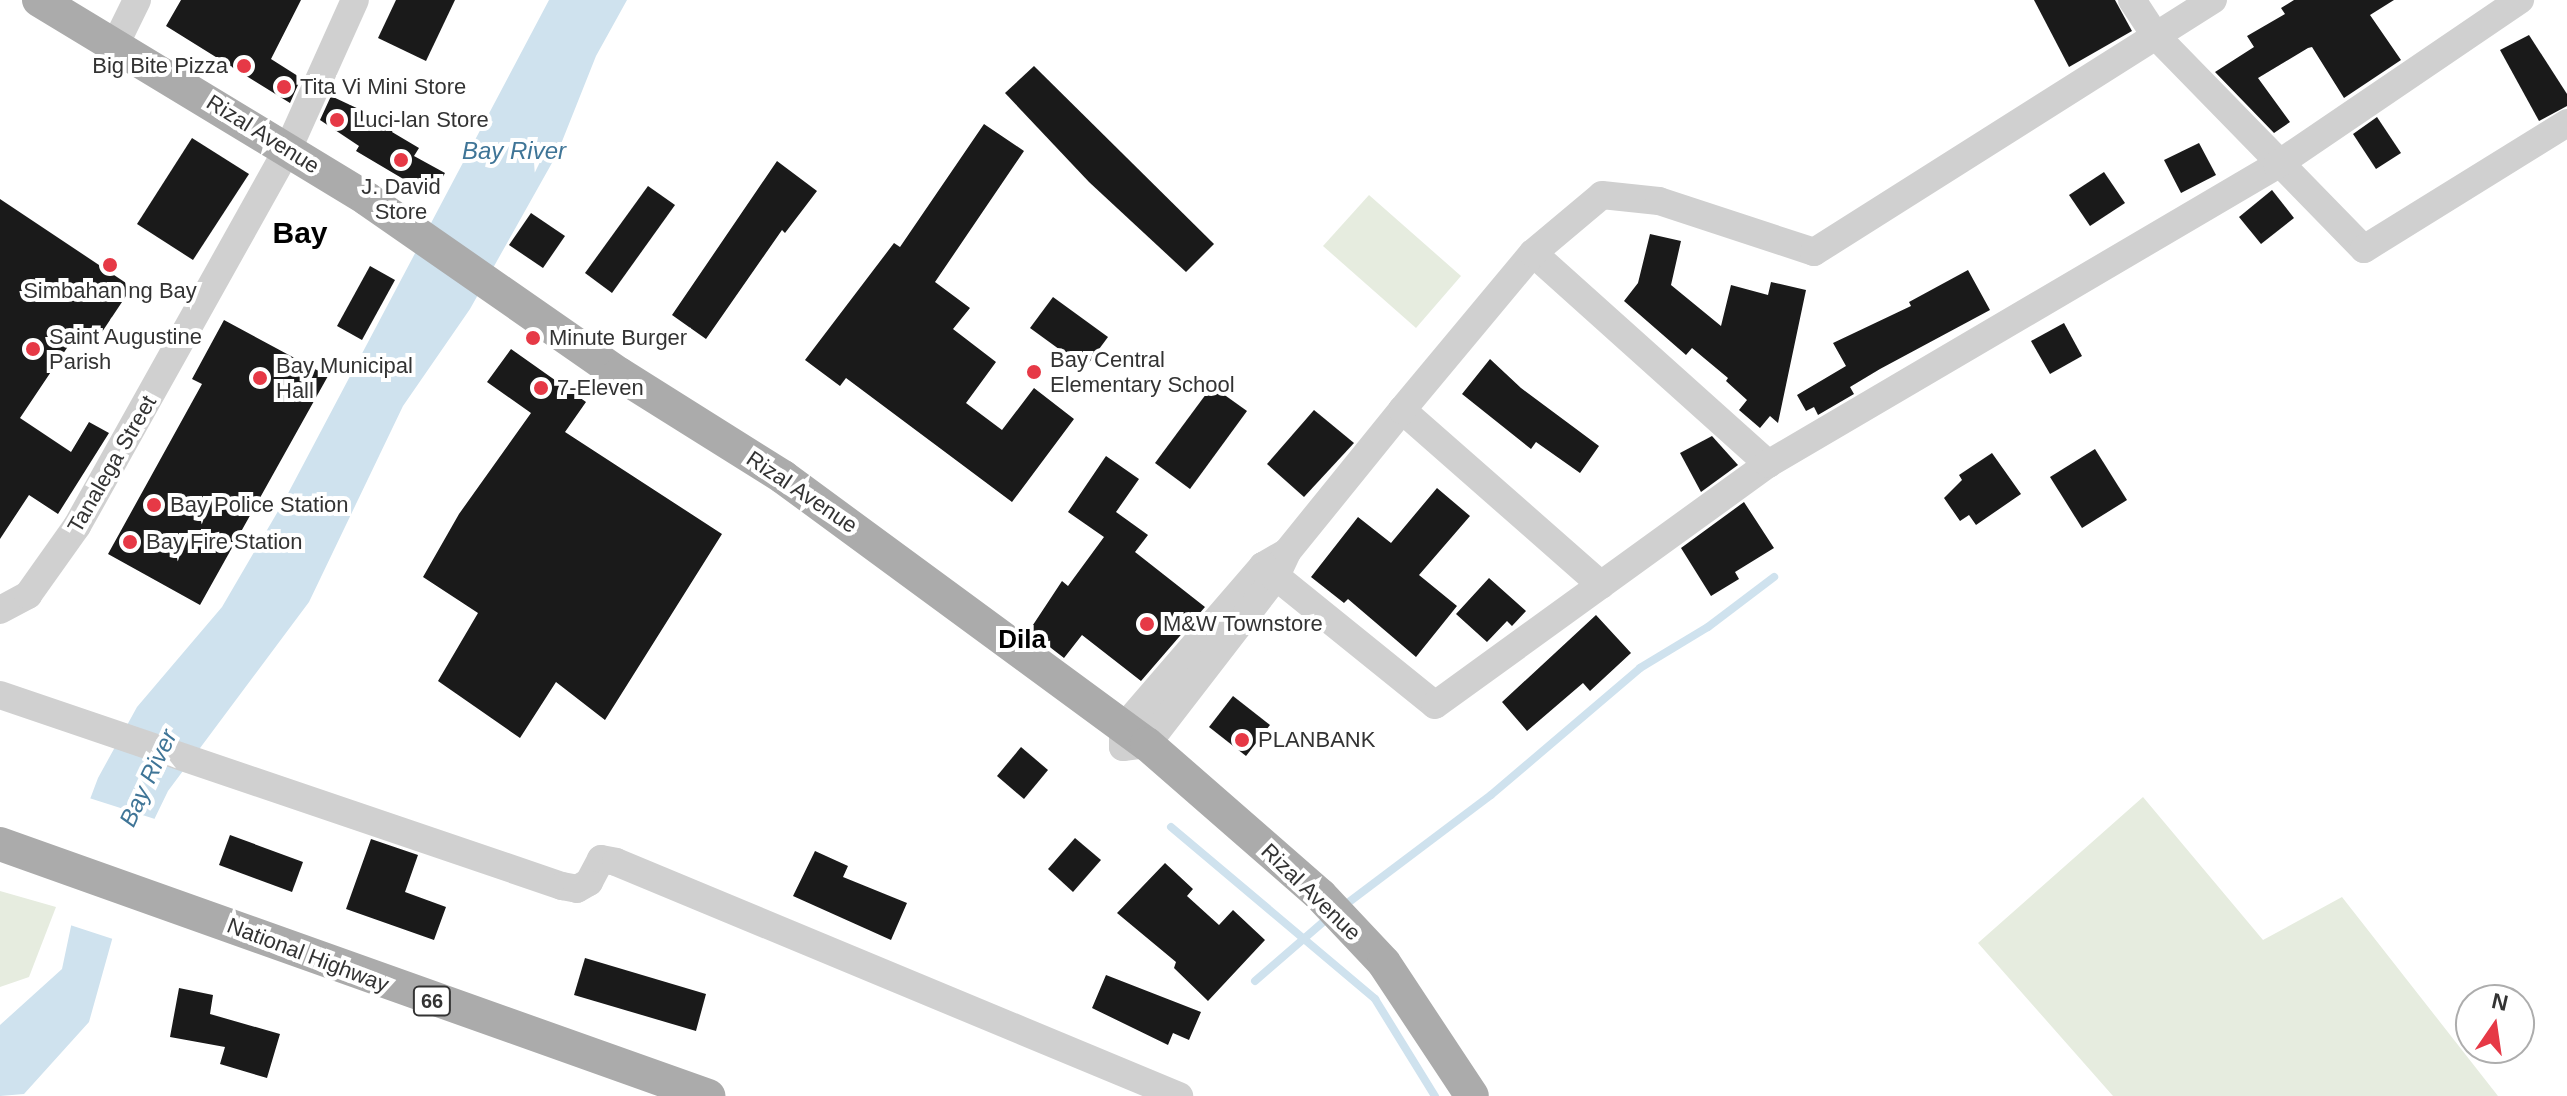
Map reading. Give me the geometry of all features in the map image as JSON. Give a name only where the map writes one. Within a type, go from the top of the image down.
[{"type":"main road","name":"Rizal Avenue","points":[[39,0],[288,149],[405,224],[619,374],[783,477],[1135,736],[1320,895],[1384,963],[1471,1096]]},
{"type":"main road","name":"National Highway","points":[[13,848],[367,978],[708,1096]]},
{"type":"street","points":[[115,45],[137,0]]},
{"type":"street","name":"Tanalega Street","points":[[0,610],[28,595],[77,526],[288,149],[355,0]]},
{"type":"street","points":[[2132,0],[2155,35],[2277,165],[2364,249],[2567,123]]},
{"type":"street","points":[[1135,736],[1533,253],[1602,195],[1659,201],[1814,252],[2213,0]]},
{"type":"street","points":[[1275,565],[1435,705],[1768,464],[2277,165],[2520,0]]},
{"type":"street","points":[[1533,253],[1768,464]]},
{"type":"street","points":[[1402,410],[1601,585]]},
{"type":"street","points":[[0,695],[562,886],[577,889],[589,882],[601,859],[616,862],[1179,1096]]},
{"type":"shaded area","points":[[1369,195],[1461,276],[1416,328],[1323,246]]},
{"type":"shaded area","points":[[2143,797],[2263,940],[2342,897],[2455,1041],[2455,1064],[2473,1064],[2498,1096],[2113,1096],[1978,943]]},
{"type":"shaded area","points":[[0,891],[56,907],[29,977],[0,987]]},
{"type":"water","name":"Bay River","points":[[549,0],[627,0],[596,56],[557,154],[470,309],[403,406],[309,602],[168,791],[134,861],[89,1022],[24,1094],[0,1096],[0,1025],[62,969],[74,912],[75,839],[98,778],[137,707],[222,607],[284,501]]},
{"type":"pier","points":[[86,797],[158,820],[138,863],[119,941],[67,924],[71,839]]},
{"type":"building","points":[[181,0],[301,0],[271,59],[301,78],[290,103],[166,26]]},
{"type":"building","points":[[396,0],[455,0],[426,61],[378,38]]},
{"type":"building","points":[[2034,0],[2115,0],[2132,31],[2069,67]]},
{"type":"building","points":[[2294,0],[2394,0],[2370,15],[2401,60],[2344,98],[2312,47],[2308,48],[2258,78],[2290,122],[2274,133],[2215,72],[2254,47],[2247,36],[2285,14],[2281,8]]},
{"type":"building","points":[[2529,35],[2567,94],[2567,106],[2539,121],[2500,50]]},
{"type":"building","points":[[1034,66],[1214,244],[1186,272],[1089,182],[1005,93]]},
{"type":"building","points":[[331,96],[395,126],[392,132],[419,148],[414,156],[445,173],[432,196],[356,151],[359,146],[320,120]]},
{"type":"building","points":[[2377,117],[2401,153],[2376,169],[2353,134]]},
{"type":"building","points":[[984,124],[1024,151],[935,282],[970,308],[953,329],[996,362],[966,403],[1002,430],[1034,388],[1074,419],[1012,502],[846,378],[840,386],[805,360],[894,243],[900,247]]},
{"type":"building","points":[[192,138],[249,174],[193,260],[137,224]]},
{"type":"building","points":[[2199,143],[2216,175],[2181,193],[2164,160]]},
{"type":"building","points":[[777,161],[817,191],[785,233],[782,230],[706,339],[672,315]]},
{"type":"building","points":[[2104,172],[2125,203],[2090,226],[2069,195]]},
{"type":"building","points":[[648,186],[675,205],[612,293],[585,273]]},
{"type":"building","points":[[2272,190],[2294,218],[2261,244],[2239,217]]},
{"type":"building","points":[[0,199],[132,287],[98,338],[81,327],[20,418],[71,452],[89,422],[109,433],[58,514],[29,495],[0,539]]},
{"type":"building","points":[[531,213],[565,236],[543,268],[509,245]]},
{"type":"building","points":[[1650,234],[1681,241],[1671,285],[1721,326],[1731,285],[1768,295],[1771,282],[1806,290],[1778,423],[1770,416],[1760,428],[1739,410],[1747,400],[1726,381],[1728,378],[1692,348],[1686,355],[1624,301],[1638,283]]},
{"type":"building","points":[[370,266],[395,280],[362,340],[337,326]]},
{"type":"building","points":[[1968,270],[1990,310],[1850,387],[1854,394],[1818,415],[1814,407],[1806,411],[1797,395],[1846,366],[1833,343],[1911,306],[1909,302]]},
{"type":"building","points":[[1053,297],[1108,337],[1085,368],[1030,328]]},
{"type":"building","points":[[224,320],[328,376],[200,605],[108,554],[202,384],[192,379]]},
{"type":"building","points":[[2064,323],[2082,356],[2050,374],[2031,341]]},
{"type":"building","points":[[511,349],[586,402],[565,432],[722,534],[605,720],[556,682],[520,738],[438,681],[478,613],[423,577],[459,514],[531,413],[487,382]]},
{"type":"building","points":[[1490,359],[1521,388],[1599,446],[1580,473],[1536,442],[1531,449],[1462,394]]},
{"type":"building","points":[[1212,386],[1247,411],[1190,489],[1155,463]]},
{"type":"building","points":[[1314,410],[1354,443],[1304,497],[1267,464]]},
{"type":"building","points":[[1712,436],[1738,465],[1701,492],[1680,453]]},
{"type":"building","points":[[2095,449],[2127,500],[2082,528],[2050,477]]},
{"type":"building","points":[[1992,453],[2021,494],[1976,525],[1969,515],[1960,521],[1944,498],[1962,480],[1959,475]]},
{"type":"building","points":[[1106,456],[1139,479],[1116,512],[1148,535],[1135,552],[1205,607],[1141,681],[1082,635],[1064,658],[1029,631],[1062,581],[1068,586],[1104,537],[1068,512]]},
{"type":"building","points":[[1437,488],[1470,516],[1419,575],[1457,606],[1416,657],[1348,599],[1344,603],[1311,577],[1358,517],[1391,543]]},
{"type":"building","points":[[1744,502],[1774,548],[1735,572],[1739,579],[1711,596],[1681,548]]},
{"type":"building","points":[[1489,578],[1526,611],[1512,626],[1507,621],[1487,642],[1456,614]]},
{"type":"building","points":[[1596,615],[1631,653],[1590,691],[1583,683],[1527,731],[1502,702]]},
{"type":"building","points":[[1233,696],[1270,725],[1246,756],[1209,727]]},
{"type":"building","points":[[1021,747],[1048,770],[1024,799],[997,776]]},
{"type":"building","points":[[230,835],[303,862],[292,892],[219,865]]},
{"type":"building","points":[[1075,838],[1101,860],[1073,892],[1048,869]]},
{"type":"building","points":[[371,839],[418,855],[405,892],[446,907],[434,940],[346,909]]},
{"type":"building","points":[[815,851],[848,866],[843,877],[907,903],[891,940],[793,896]]},
{"type":"building","points":[[1165,863],[1193,889],[1187,896],[1219,925],[1233,910],[1265,940],[1208,1001],[1174,968],[1176,962],[1117,913]]},
{"type":"building","points":[[585,958],[706,994],[696,1031],[574,995]]},
{"type":"building","points":[[1106,975],[1201,1012],[1189,1040],[1173,1033],[1168,1045],[1092,1008]]},
{"type":"building","points":[[179,988],[213,995],[210,1014],[280,1034],[267,1078],[220,1064],[225,1047],[170,1037]]},
{"type":"waterway","points":[[1341,908],[1491,795],[1640,668],[1708,627],[1774,577]]},
{"type":"waterway","points":[[1171,827],[1375,999],[1435,1096]]},
{"type":"waterway","points":[[1255,981],[1330,916]]},
{"type":"place","name":"Big Bite Pizza","points":[[244,66]]},
{"type":"place","name":"Tita Vi Mini Store","points":[[284,87]]},
{"type":"place","name":"Luci-lan Store","points":[[337,120]]},
{"type":"place","name":"J. David Store","points":[[401,160]]},
{"type":"place","name":"Simbahan ng Bay","points":[[110,265]]},
{"type":"place","name":"Minute Burger","points":[[533,338]]},
{"type":"place","name":"Saint Augustine Parish","points":[[33,349]]},
{"type":"place","name":"Bay Central Elementary School","points":[[1034,372]]},
{"type":"place","name":"Bay Municipal Hall","points":[[260,378]]},
{"type":"place","name":"7-Eleven","points":[[541,388]]},
{"type":"place","name":"Bay Police Station","points":[[154,505]]},
{"type":"place","name":"Bay Fire Station","points":[[130,542]]},
{"type":"place","name":"M&W Townstore","points":[[1147,624]]},
{"type":"place","name":"PLANBANK","points":[[1242,740]]},
{"type":"district","name":"Bay","points":[[300,233]]},
{"type":"district","name":"Dila","points":[[1022,640]]}]
